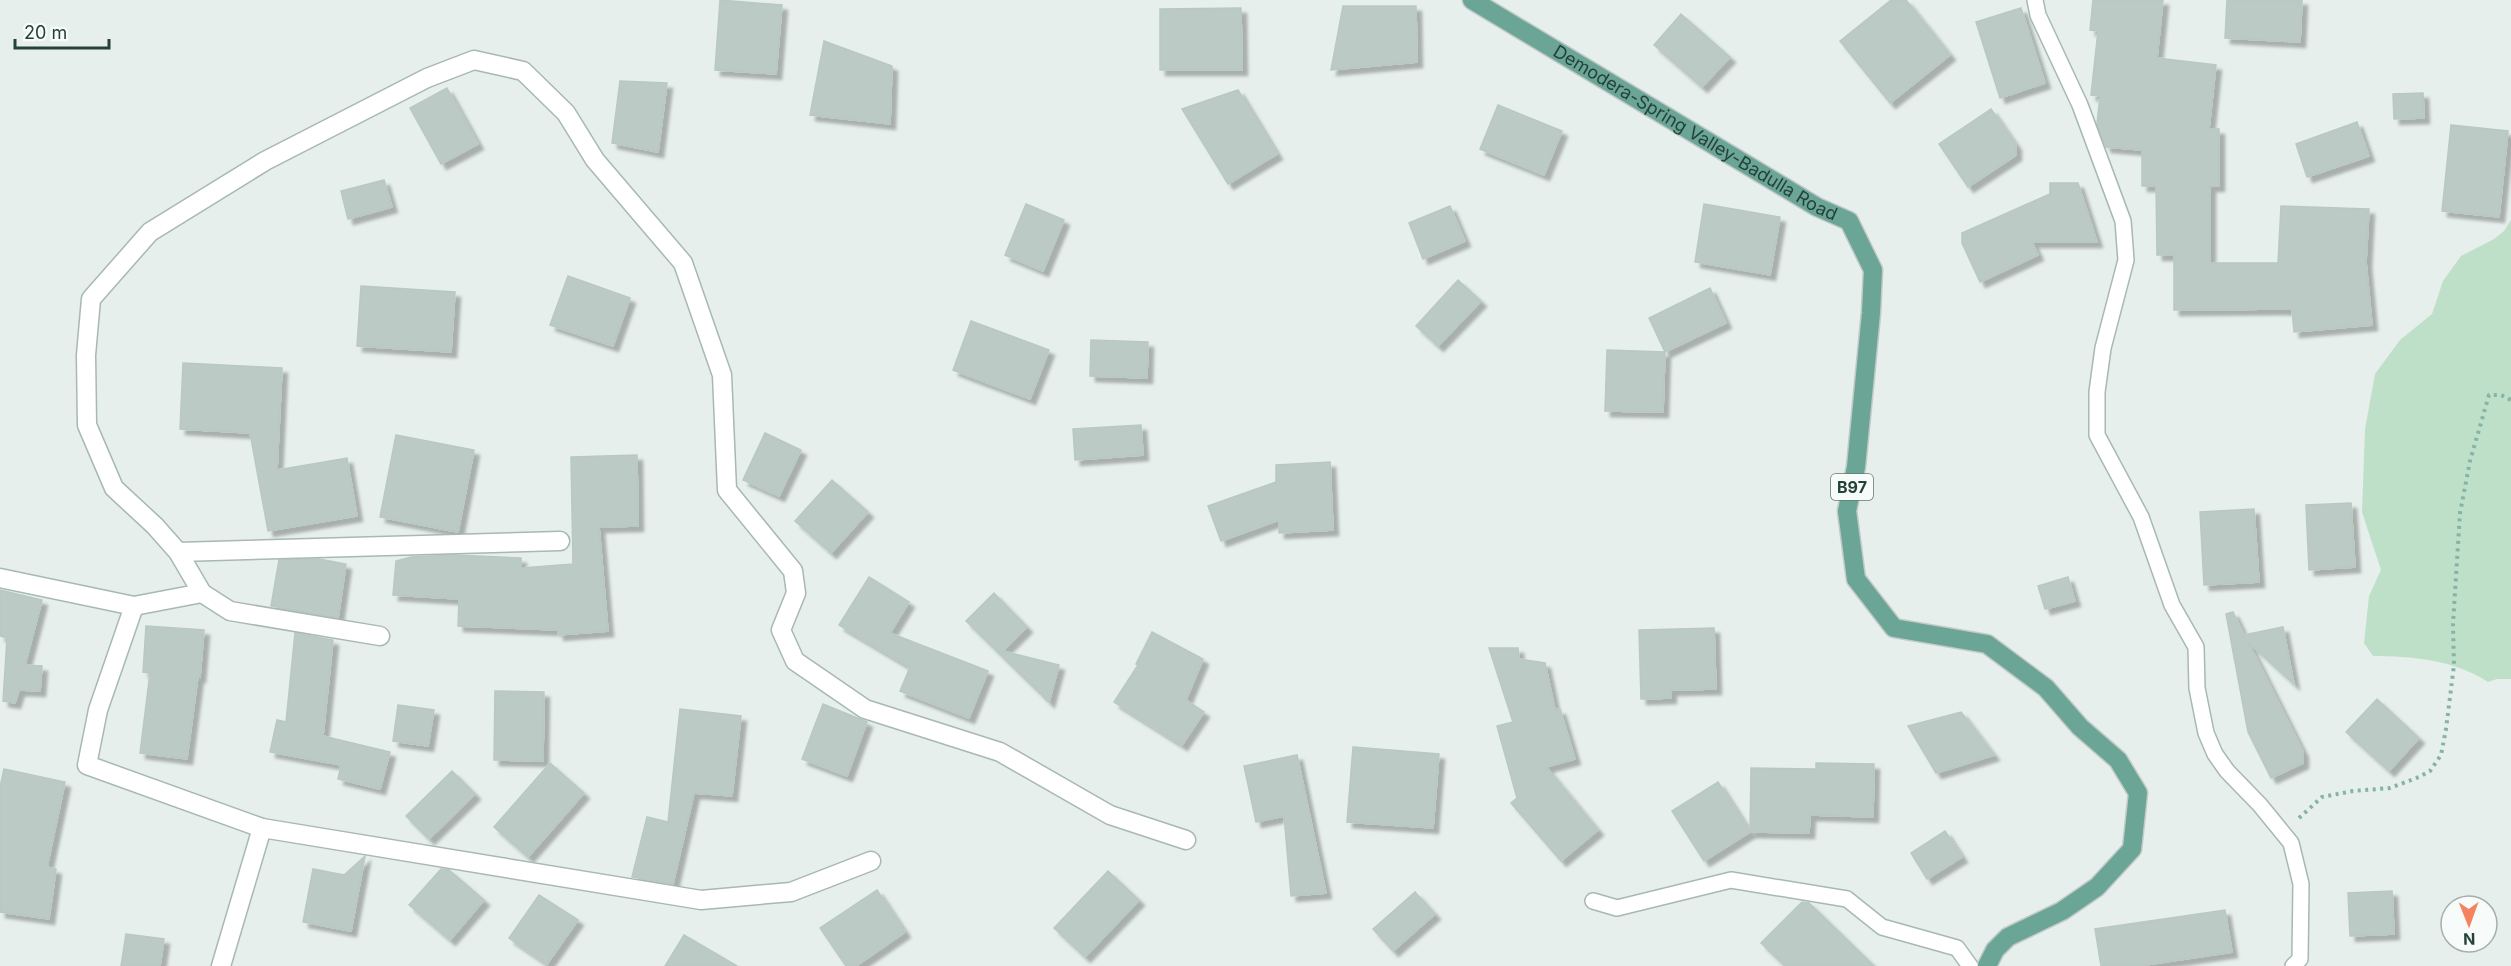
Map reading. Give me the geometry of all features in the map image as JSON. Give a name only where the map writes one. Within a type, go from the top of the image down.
[{"type":"main road","name":"Demodera-Spring Valley-Badulla Road","points":[[1472,0],[1817,207],[1850,221],[1873,270],[1856,467],[1847,511],[1856,579],[1894,628],[1987,644],[2046,688],[2080,727],[2118,760],[2138,793],[2132,849],[2097,887],[2062,911],[2008,937],[1995,950],[1988,966]]},
{"type":"street","points":[[380,636],[230,611],[201,593],[178,552],[114,488],[87,425],[86,355],[91,299],[150,232],[265,161],[427,78],[474,60],[523,71],[566,113],[595,160],[683,263],[722,375],[727,490],[793,571],[796,593],[781,630],[795,662],[865,709],[1000,752],[1110,815],[1186,840]]},
{"type":"street","points":[[178,552],[560,541]]},
{"type":"street","points":[[0,578],[134,606],[201,593]]},
{"type":"street","points":[[134,606],[98,710],[87,765],[262,828],[701,900],[791,892],[871,861]]},
{"type":"street","points":[[221,966],[262,828]]},
{"type":"lane","points":[[2035,0],[2038,15],[2080,105],[2123,221],[2126,260],[2103,348],[2097,392],[2097,435],[2141,517],[2172,605],[2196,647],[2197,688],[2206,733],[2215,754],[2227,771],[2260,805],[2291,843],[2301,884],[2300,959],[2292,966]]},
{"type":"lane","points":[[1593,901],[1617,908],[1731,879],[1824,895],[1847,899],[1882,927],[1957,948],[1970,966]]},
{"type":"path","points":[[2283,833],[2322,797],[2353,791],[2390,788],[2430,771],[2441,755],[2454,665],[2453,624],[2460,513],[2470,461],[2489,395],[2501,395],[2511,400]]},
{"type":"green space","points":[[2511,220],[2511,679],[2497,679],[2488,682],[2447,664],[2402,657],[2373,656],[2364,643],[2369,596],[2381,570],[2362,512],[2365,429],[2375,374],[2400,340],[2432,314],[2443,281],[2461,256],[2494,239],[2504,231]]},
{"type":"building","points":[[720,0],[782,5],[776,74],[715,70]]},
{"type":"building","points":[[1891,0],[1906,0],[1950,55],[1890,103],[1840,41]]},
{"type":"building","points":[[2093,0],[2163,0],[2157,58],[2216,65],[2209,129],[2219,129],[2219,186],[2210,186],[2210,263],[2278,263],[2281,206],[2369,209],[2366,262],[2372,325],[2294,332],[2292,309],[2174,310],[2174,255],[2157,255],[2156,186],[2142,186],[2142,150],[2106,147],[2097,124],[2100,96],[2091,95],[2098,31],[2090,30]]},
{"type":"building","points":[[2227,0],[2302,0],[2300,42],[2225,38]]},
{"type":"building","points":[[1343,6],[1416,6],[1417,62],[1331,70]]},
{"type":"building","points":[[1241,8],[1242,70],[1160,70],[1160,9]]},
{"type":"building","points":[[2021,8],[2045,83],[2000,98],[1976,22]]},
{"type":"building","points":[[1681,14],[1730,57],[1702,87],[1654,45]]},
{"type":"building","points":[[824,41],[892,66],[890,124],[810,115]]},
{"type":"building","points":[[620,81],[667,83],[658,152],[612,143]]},
{"type":"building","points":[[447,88],[478,144],[441,164],[410,108]]},
{"type":"building","points":[[1238,90],[1277,154],[1228,184],[1182,109]]},
{"type":"building","points":[[2423,93],[2424,118],[2394,119],[2393,94]]},
{"type":"building","points":[[1498,105],[1562,131],[1544,175],[1480,149]]},
{"type":"building","points":[[1991,109],[2016,145],[2016,155],[1968,187],[1939,144]]},
{"type":"building","points":[[2357,122],[2369,156],[2307,177],[2296,144]]},
{"type":"building","points":[[2451,125],[2508,131],[2499,217],[2442,211]]},
{"type":"building","points":[[384,180],[392,207],[348,219],[341,191]]},
{"type":"building","points":[[2050,183],[2078,183],[2097,242],[2032,242],[2038,255],[1980,282],[1962,243],[1962,233],[2050,194]]},
{"type":"building","points":[[1026,204],[1064,220],[1043,271],[1005,255]]},
{"type":"building","points":[[1704,204],[1780,217],[1770,275],[1695,262]]},
{"type":"building","points":[[1450,206],[1465,241],[1423,259],[1409,223]]},
{"type":"building","points":[[568,276],[630,298],[613,346],[550,325]]},
{"type":"building","points":[[1458,280],[1481,301],[1438,346],[1416,326]]},
{"type":"building","points":[[361,286],[455,292],[451,352],[357,346]]},
{"type":"building","points":[[1710,288],[1726,323],[1665,352],[1649,318]]},
{"type":"building","points":[[971,321],[1049,350],[1030,399],[953,370]]},
{"type":"building","points":[[1091,340],[1148,342],[1147,378],[1090,376]]},
{"type":"building","points":[[1607,350],[1665,352],[1663,412],[1605,411]]},
{"type":"building","points":[[183,363],[282,368],[277,470],[347,458],[357,516],[268,531],[250,433],[180,429]]},
{"type":"building","points":[[1141,425],[1143,455],[1075,460],[1073,429]]},
{"type":"building","points":[[765,433],[801,450],[779,496],[743,480]]},
{"type":"building","points":[[396,435],[474,450],[458,532],[380,517]]},
{"type":"building","points":[[637,455],[638,526],[599,527],[608,631],[558,635],[558,630],[458,626],[459,599],[393,595],[396,561],[411,557],[453,555],[521,558],[521,568],[573,564],[571,457]]},
{"type":"building","points":[[1330,462],[1333,530],[1279,533],[1279,520],[1221,541],[1208,506],[1276,482],[1276,465]]},
{"type":"building","points":[[832,480],[868,512],[831,553],[795,521]]},
{"type":"building","points":[[2351,503],[2355,567],[2309,570],[2306,505]]},
{"type":"building","points":[[2254,509],[2259,582],[2204,585],[2200,512]]},
{"type":"building","points":[[319,559],[346,564],[338,618],[271,606],[279,560]]},
{"type":"building","points":[[869,577],[909,602],[890,633],[988,671],[969,718],[900,691],[910,667],[839,625]]},
{"type":"building","points":[[2068,577],[2075,601],[2045,609],[2038,586]]},
{"type":"building","points":[[0,590],[42,600],[25,665],[42,666],[40,691],[19,690],[15,703],[3,701],[7,638],[0,636]]},
{"type":"building","points":[[994,593],[1027,627],[1003,651],[1059,665],[1049,702],[966,621]]},
{"type":"building","points":[[2233,612],[2244,635],[2283,627],[2294,684],[2248,642],[2303,752],[2303,763],[2271,778],[2248,732],[2226,614]]},
{"type":"building","points":[[146,626],[204,630],[200,677],[198,676],[187,759],[140,753],[150,673],[143,672]]},
{"type":"building","points":[[1714,628],[1716,689],[1671,690],[1671,698],[1641,699],[1639,630]]},
{"type":"building","points":[[1152,632],[1203,659],[1186,700],[1204,712],[1182,745],[1114,702],[1138,665],[1136,664]]},
{"type":"building","points":[[295,633],[333,640],[323,736],[390,752],[380,789],[338,779],[341,765],[270,752],[277,720],[286,722]]},
{"type":"building","points":[[1489,648],[1518,648],[1519,659],[1545,663],[1555,710],[1560,709],[1575,759],[1546,767],[1598,830],[1561,861],[1511,803],[1517,798],[1497,726],[1513,722]]},
{"type":"building","points":[[495,691],[544,692],[543,761],[494,760]]},
{"type":"building","points":[[2377,699],[2419,738],[2389,771],[2346,732]]},
{"type":"building","points":[[823,704],[867,722],[847,776],[802,759]]},
{"type":"building","points":[[398,705],[434,710],[428,746],[393,741]]},
{"type":"building","points":[[680,709],[741,716],[732,796],[694,793],[673,884],[632,877],[647,817],[668,822]]},
{"type":"building","points":[[1961,712],[1994,755],[1936,773],[1908,726]]},
{"type":"building","points":[[1353,747],[1439,754],[1433,828],[1347,822]]},
{"type":"building","points":[[1297,755],[1326,893],[1291,896],[1284,816],[1256,822],[1244,766]]},
{"type":"building","points":[[550,763],[584,793],[528,857],[494,827]]},
{"type":"building","points":[[1816,763],[1874,764],[1873,817],[1810,815],[1809,833],[1750,832],[1751,768],[1816,769]]},
{"type":"building","points":[[4,769],[65,782],[47,867],[56,869],[49,919],[0,912],[0,787]]},
{"type":"building","points":[[452,771],[475,794],[429,839],[406,816]]},
{"type":"building","points":[[1718,782],[1750,832],[1704,861],[1672,811]]},
{"type":"building","points":[[1945,831],[1962,857],[1927,879],[1911,853]]},
{"type":"building","points":[[365,856],[351,931],[303,922],[313,869],[344,875]]},
{"type":"building","points":[[441,869],[449,870],[484,900],[450,940],[409,905]]},
{"type":"building","points":[[1108,871],[1139,900],[1085,957],[1054,928]]},
{"type":"building","points":[[877,890],[905,932],[856,966],[846,966],[820,928]]},
{"type":"building","points":[[2392,891],[2394,934],[2350,936],[2348,893]]},
{"type":"building","points":[[1415,892],[1435,914],[1393,951],[1373,929]]},
{"type":"building","points":[[539,895],[578,920],[547,964],[509,938]]},
{"type":"building","points":[[1802,902],[1809,903],[1874,966],[1785,966],[1761,943]]},
{"type":"building","points":[[2225,910],[2232,952],[2138,966],[2101,966],[2095,929]]},
{"type":"building","points":[[126,934],[164,939],[160,966],[121,966]]},
{"type":"building","points":[[684,935],[737,966],[665,966]]}]
